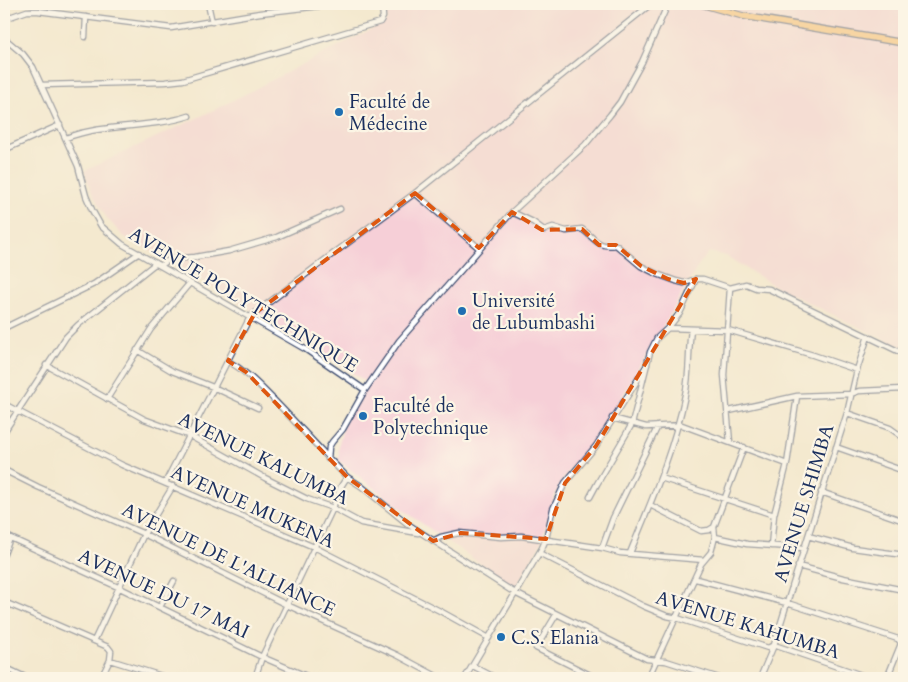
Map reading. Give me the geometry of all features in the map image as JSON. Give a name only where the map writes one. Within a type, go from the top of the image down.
[{"type":"main road","points":[[701,4],[756,18],[904,43]]},
{"type":"street","points":[[208,4],[212,22]]},
{"type":"street","points":[[4,19],[21,13],[38,11],[171,28],[260,13],[337,4]]},
{"type":"street","points":[[42,85],[166,82],[195,77],[380,22],[383,17],[382,4]]},
{"type":"street","points":[[165,483],[250,317],[318,264],[415,193],[651,4]]},
{"type":"street","name":"AVENUE POLYTECHNIQUE","points":[[4,38],[30,61],[78,166],[86,196],[99,224],[122,244],[310,352],[365,390],[399,342],[479,248],[512,212],[585,145],[610,115],[620,102],[642,62],[668,4]]},
{"type":"street","points":[[85,37],[86,17]]},
{"type":"street","points":[[66,138],[87,131],[168,123],[189,116]]},
{"type":"street","points":[[4,150],[60,125]]},
{"type":"street","points":[[415,193],[479,248]]},
{"type":"street","points":[[4,432],[60,344],[72,330],[158,264],[170,259],[195,258],[229,251],[277,237],[340,209]]},
{"type":"street","points":[[512,212],[533,222],[544,230],[553,228],[566,231],[582,229],[599,244],[606,247],[616,245],[641,266],[668,279],[684,282],[696,279],[706,280],[730,288],[738,287],[742,284],[769,289],[904,354]]},
{"type":"street","points":[[4,328],[94,284],[139,253]]},
{"type":"street","points":[[590,498],[596,484],[632,424],[650,352],[657,338],[680,313],[696,279]]},
{"type":"street","points":[[107,399],[157,321],[189,284]]},
{"type":"street","points":[[730,288],[724,375],[726,405],[729,411],[730,442]]},
{"type":"street","points":[[668,328],[728,330],[857,370]]},
{"type":"street","points":[[630,553],[650,505],[678,425],[686,393],[691,330]]},
{"type":"street","name":"AVENUE SHIMBA","points":[[760,678],[774,645],[847,412],[857,370],[868,336]]},
{"type":"street","points":[[138,350],[172,371],[213,387],[258,408]]},
{"type":"street","points":[[228,361],[246,372],[347,477],[433,541],[515,593],[647,659],[666,661],[719,678]]},
{"type":"street","name":"AVENUE KALUMBA","points":[[46,365],[148,421],[190,436],[307,499],[332,508],[361,523],[422,533]]},
{"type":"street","points":[[465,678],[539,553],[546,538],[553,509],[560,492],[574,470],[584,462],[596,446],[646,365]]},
{"type":"street","points":[[729,411],[798,396],[904,389]]},
{"type":"street","points":[[328,458],[329,447],[365,390]]},
{"type":"street","points":[[771,546],[774,515],[787,464],[798,396]]},
{"type":"street","name":"AVENUE MUKENA","points":[[4,404],[122,464],[314,546],[489,638]]},
{"type":"street","points":[[847,412],[890,428],[904,438]]},
{"type":"street","points":[[612,418],[646,427],[678,425],[744,447],[787,464]]},
{"type":"street","points":[[602,548],[613,518],[658,426]]},
{"type":"street","points":[[648,678],[704,560],[710,554],[715,538],[714,527],[744,447]]},
{"type":"street","points":[[836,447],[904,471]]},
{"type":"street","name":"AVENUE DE L'ALLIANCE","points":[[4,470],[144,534],[440,678]]},
{"type":"street","points":[[255,678],[262,657],[340,488],[347,477]]},
{"type":"street","points":[[660,478],[774,515]]},
{"type":"street","points":[[94,640],[144,534],[172,486]]},
{"type":"street","points":[[821,492],[904,521]]},
{"type":"street","points":[[650,505],[700,531],[709,530],[714,527]]},
{"type":"street","points":[[433,541],[461,533],[501,537],[521,536],[546,538],[615,552],[704,560]]},
{"type":"street","name":"AVENUE DU 17 MAI","points":[[4,535],[120,588],[262,657],[311,678]]},
{"type":"street","points":[[808,536],[853,548],[904,555]]},
{"type":"street","points":[[4,554],[10,538]]},
{"type":"street","points":[[715,538],[747,544],[804,548]]},
{"type":"street","name":"AVENUE KAHUMBA","points":[[539,553],[643,606],[667,616],[768,648],[774,645],[870,678]]},
{"type":"street","points":[[798,566],[843,578],[904,590]]},
{"type":"street","points":[[696,579],[787,603],[898,639],[901,643],[887,678]]},
{"type":"street","points":[[160,607],[174,581]]},
{"type":"street","points":[[4,602],[110,648],[112,654],[101,678]]},
{"type":"street","points":[[556,615],[536,646],[537,648],[596,678]]},
{"type":"street","points":[[110,660],[168,678]]},
{"type":"street","points":[[473,666],[496,678]]},
{"type":"street","points":[[4,667],[27,678]]},
{"type":"highlighted area","points":[[415,193],[479,248],[512,212],[542,230],[582,229],[599,245],[616,245],[641,266],[668,279],[684,283],[696,279],[596,446],[565,483],[546,539],[461,533],[433,541],[347,477],[246,372],[228,361],[255,313]]},
{"type":"shaded area","name":"Université de Lubumbashi","points":[[386,4],[904,4],[904,349],[778,288],[726,256],[709,252],[700,263],[592,448],[572,466],[559,486],[553,500],[541,543],[516,586],[511,585],[400,508],[339,461],[339,443],[345,422],[365,381],[300,339],[156,253],[122,235],[106,217],[92,193],[84,171],[212,111],[387,21]]},
{"type":"place","name":"Faculté de Médecine","points":[[339,112]]},
{"type":"place","name":"Université de Lubumbashi","points":[[462,311]]},
{"type":"place","name":"Faculté de Polytechnique","points":[[363,416]]},
{"type":"place","name":"C.S. Elania","points":[[501,637]]}]
